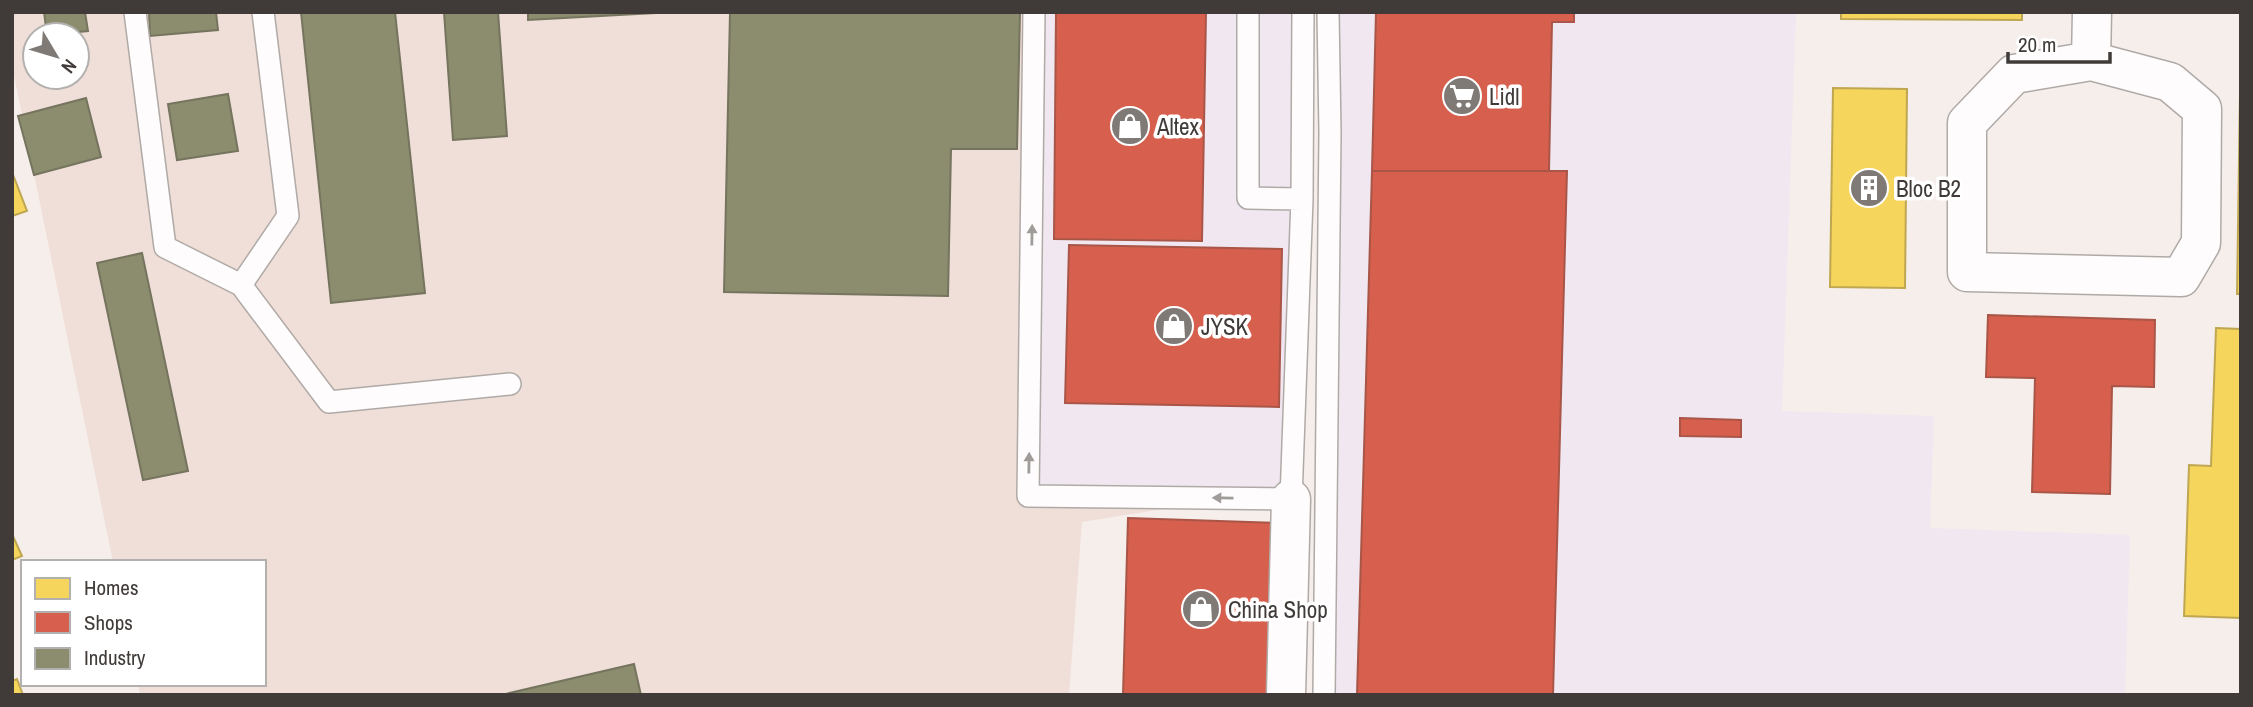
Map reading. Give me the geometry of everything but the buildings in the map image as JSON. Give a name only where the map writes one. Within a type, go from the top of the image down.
[{"type":"street","points":[[2091,61],[2092,12]]},
{"type":"street","points":[[2091,61],[2170,82],[2202,109],[2201,243],[2181,277],[1967,272],[1967,124],[2014,74],[2091,61]]},
{"type":"street","points":[[1286,695],[1291,499]]},
{"type":"lane","points":[[135,12],[166,247],[241,285],[329,402],[510,384]]},
{"type":"lane","points":[[241,285],[288,216],[263,12]]},
{"type":"lane","points":[[1034,12],[1028,496],[1291,499],[1302,199],[1303,12]]},
{"type":"lane","points":[[1248,12],[1248,198],[1302,199]]},
{"type":"lane","points":[[1324,695],[1330,133],[1328,12]]},
{"type":"shaded area","points":[[12,12],[1024,12],[1033,485],[1281,490],[1082,522],[1069,695],[140,695],[138,686],[266,686],[266,560],[113,560],[12,66]]},
{"type":"shaded area","points":[[1024,12],[1300,12],[1281,490],[1033,485]]},
{"type":"shaded area","points":[[1323,12],[1796,12],[1782,411],[1934,416],[1930,528],[2130,535],[2125,695],[1320,695]]},
{"type":"place","name":"Lidl","points":[[1462,96]]},
{"type":"place","name":"Altex","points":[[1130,126]]},
{"type":"place","name":"Bloc B2","points":[[1869,188]]},
{"type":"place","name":"JYSK","points":[[1174,326]]},
{"type":"place","name":"China Shop","points":[[1201,609]]}]
